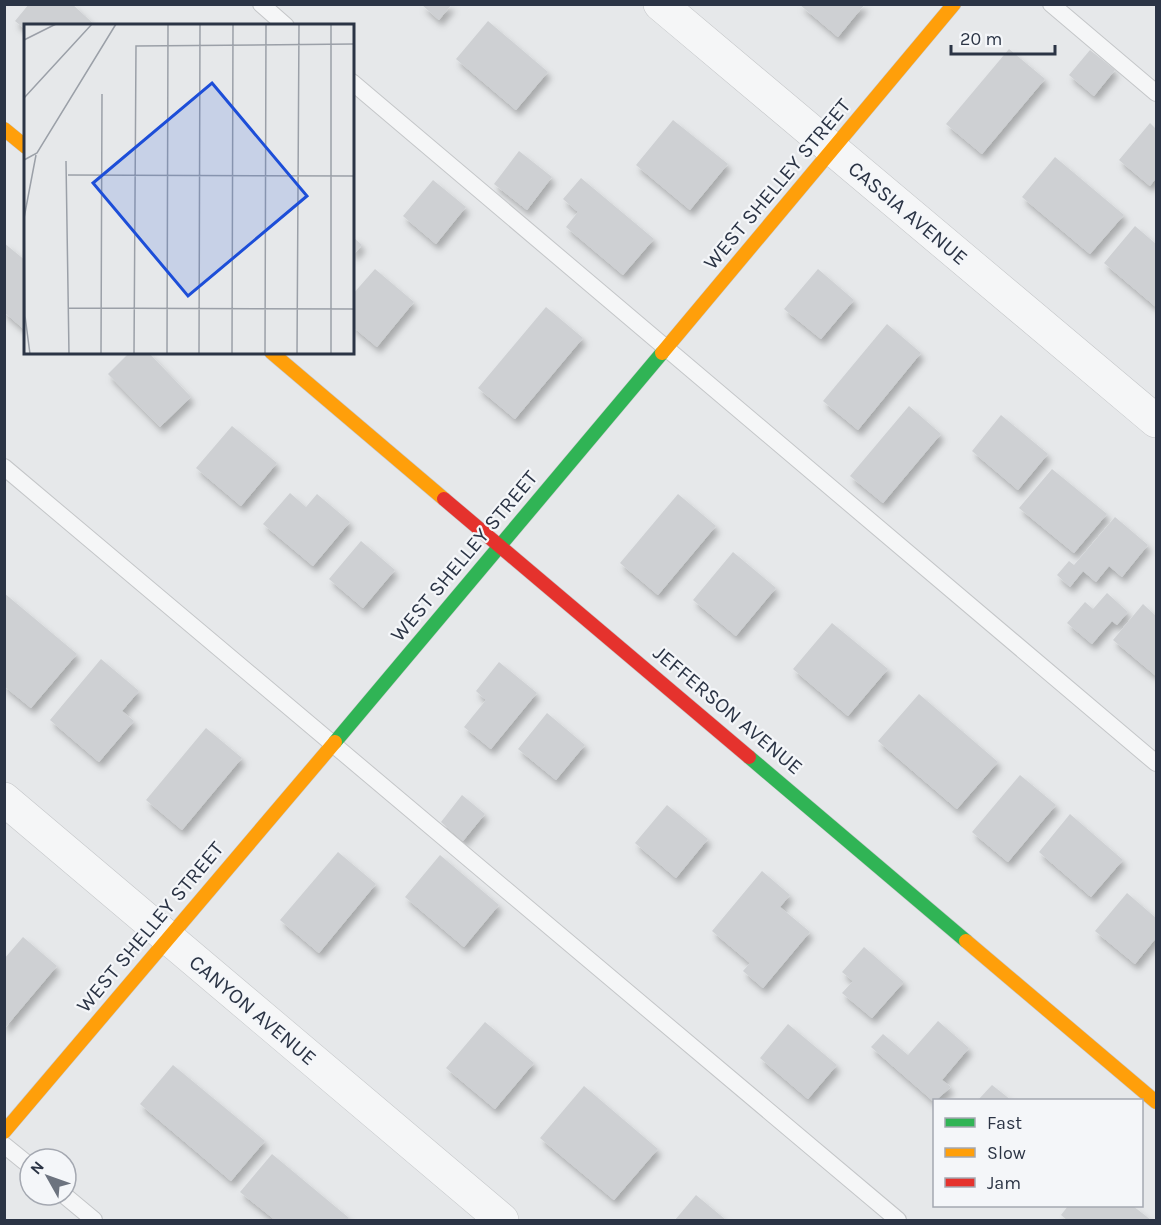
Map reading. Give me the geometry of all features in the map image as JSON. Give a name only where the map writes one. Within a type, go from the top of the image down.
[{"type":"street","name":"CASSIA AVENUE","points":[[660,4],[1156,421]]},
{"type":"street","name":"WEST SHELLEY STREET","points":[[4,1132],[501,545],[954,4]]},
{"type":"street","points":[[4,129],[24,145]]},
{"type":"street","name":"JEFFERSON AVENUE","points":[[273,354],[1156,1102]]},
{"type":"street","name":"CANYON AVENUE","points":[[4,799],[502,1221]]},
{"type":"lane","points":[[261,4],[284,24]]},
{"type":"lane","points":[[1051,4],[1156,93]]},
{"type":"lane","points":[[354,84],[1156,763]]},
{"type":"lane","points":[[4,467],[898,1221]]},
{"type":"lane","points":[[4,1145],[18,1156]]},
{"type":"lane","points":[[78,1207],[94,1221]]},
{"type":"building","points":[[29,4],[72,4],[94,24],[24,24],[24,28],[15,21]]},
{"type":"building","points":[[421,4],[452,4],[439,20]]},
{"type":"building","points":[[799,4],[865,4],[838,37]]},
{"type":"building","points":[[488,21],[548,72],[516,110],[456,59]]},
{"type":"building","points":[[1009,49],[1045,79],[982,154],[946,124]]},
{"type":"building","points":[[1090,50],[1115,70],[1094,96],[1069,75]]},
{"type":"building","points":[[673,120],[728,164],[690,210],[636,165]]},
{"type":"building","points":[[1150,123],[1156,129],[1156,178],[1150,186],[1119,160]]},
{"type":"building","points":[[519,151],[552,177],[527,210],[494,184]]},
{"type":"building","points":[[1055,157],[1124,215],[1090,254],[1022,197]]},
{"type":"building","points":[[581,178],[654,239],[623,275],[566,227],[578,212],[563,199]]},
{"type":"building","points":[[433,180],[466,207],[436,244],[403,216]]},
{"type":"building","points":[[1135,226],[1156,244],[1156,307],[1104,263]]},
{"type":"building","points":[[354,238],[362,245],[354,254]]},
{"type":"building","points":[[4,243],[24,259],[24,329],[4,312]]},
{"type":"building","points":[[375,269],[414,302],[377,347],[354,328],[354,293]]},
{"type":"building","points":[[818,269],[854,300],[821,339],[784,309]]},
{"type":"building","points":[[546,307],[583,338],[515,419],[478,388]]},
{"type":"building","points":[[887,324],[921,353],[858,430],[823,401]]},
{"type":"building","points":[[128,354],[150,354],[191,397],[160,427],[108,374]]},
{"type":"building","points":[[909,406],[941,434],[883,503],[850,476]]},
{"type":"building","points":[[1001,415],[1048,454],[1018,490],[972,451]]},
{"type":"building","points":[[232,426],[277,463],[241,506],[196,468]]},
{"type":"building","points":[[1052,469],[1107,514],[1074,553],[1019,508]]},
{"type":"building","points":[[290,493],[306,507],[317,494],[350,522],[313,566],[263,524]]},
{"type":"building","points":[[678,494],[716,526],[658,595],[620,563]]},
{"type":"building","points":[[1115,517],[1148,545],[1122,577],[1109,566],[1096,582],[1083,571],[1070,587],[1057,575],[1069,561],[1074,565]]},
{"type":"building","points":[[361,541],[395,570],[363,608],[329,579]]},
{"type":"building","points":[[733,552],[776,588],[736,636],[693,600]]},
{"type":"building","points":[[4,593],[77,654],[31,708],[4,686]]},
{"type":"building","points":[[1107,593],[1128,612],[1117,625],[1112,621],[1092,644],[1067,623],[1085,602],[1093,609]]},
{"type":"building","points":[[1143,604],[1156,616],[1156,676],[1113,640]]},
{"type":"building","points":[[832,623],[888,669],[848,716],[793,669]]},
{"type":"building","points":[[101,659],[139,691],[122,711],[134,721],[99,762],[50,720]]},
{"type":"building","points":[[499,662],[537,693],[491,749],[464,727],[486,700],[476,691]]},
{"type":"building","points":[[919,694],[998,762],[957,809],[878,741]]},
{"type":"building","points":[[547,713],[585,745],[556,780],[518,749]]},
{"type":"building","points":[[206,728],[242,758],[182,830],[146,800]]},
{"type":"building","points":[[1020,775],[1056,805],[1008,862],[972,832]]},
{"type":"building","points":[[462,795],[485,814],[463,841],[441,822]]},
{"type":"building","points":[[667,805],[708,839],[676,878],[635,843]]},
{"type":"building","points":[[1070,814],[1123,860],[1091,897],[1039,852]]},
{"type":"building","points":[[338,852],[376,884],[319,953],[280,920]]},
{"type":"building","points":[[440,855],[499,905],[464,947],[405,897]]},
{"type":"building","points":[[762,871],[790,895],[780,907],[810,932],[763,988],[743,971],[750,963],[712,931]]},
{"type":"building","points":[[1127,893],[1156,918],[1156,938],[1135,964],[1095,931]]},
{"type":"building","points":[[23,937],[57,966],[4,1029],[4,959]]},
{"type":"building","points":[[864,947],[904,982],[872,1018],[842,993],[853,981],[842,972]]},
{"type":"building","points":[[938,1021],[969,1048],[942,1080],[951,1087],[933,1101],[871,1047],[883,1034],[908,1055]]},
{"type":"building","points":[[485,1022],[534,1063],[495,1109],[446,1068]]},
{"type":"building","points":[[788,1024],[837,1065],[808,1099],[760,1058]]},
{"type":"building","points":[[173,1065],[265,1141],[231,1181],[140,1104]]},
{"type":"building","points":[[992,1085],[1010,1099],[979,1099]]},
{"type":"building","points":[[584,1086],[658,1149],[614,1200],[540,1138]]},
{"type":"building","points":[[272,1154],[349,1218],[347,1220],[275,1220],[240,1192]]},
{"type":"building","points":[[696,1195],[726,1220],[675,1220]]},
{"type":"building","points":[[1067,1207],[1134,1207],[1151,1220],[1067,1220],[1061,1215]]},
{"type":"traffic: fast","points":[[335,742],[662,353]]},
{"type":"traffic: fast","points":[[749,757],[966,941]]},
{"type":"traffic: slow","points":[[662,353],[954,4]]},
{"type":"traffic: slow","points":[[4,129],[24,145]]},
{"type":"traffic: slow","points":[[273,354],[444,499]]},
{"type":"traffic: slow","points":[[4,1132],[335,742]]},
{"type":"traffic: slow","points":[[966,941],[1156,1102]]},
{"type":"traffic: jam","points":[[444,499],[749,757]]}]
